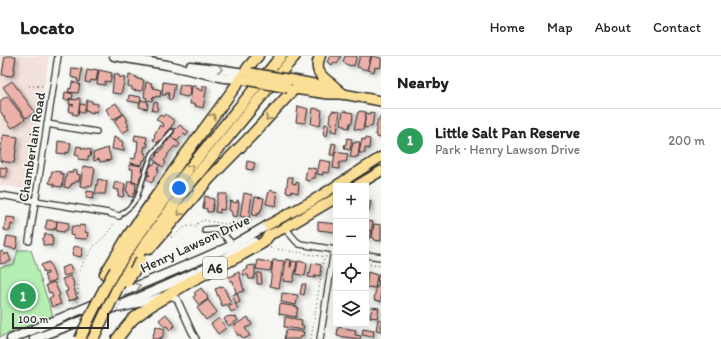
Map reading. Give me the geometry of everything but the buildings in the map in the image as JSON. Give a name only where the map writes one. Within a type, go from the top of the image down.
[{"type":"highway","points":[[74,339],[89,304],[105,274],[139,220],[182,159],[246,76],[249,66],[258,56]]},
{"type":"highway","points":[[80,339],[98,299],[134,241],[159,207],[281,56]]},
{"type":"highway","points":[[139,259],[156,228],[184,191],[296,56]]},
{"type":"highway","points":[[320,56],[317,63],[319,73],[324,79],[343,94]]},
{"type":"highway","points":[[93,339],[118,287],[139,259],[210,178],[248,140],[292,86]]},
{"type":"highway","name":"A6","points":[[117,339],[133,319],[149,306],[191,280],[264,242],[268,230]]},
{"type":"main road","points":[[114,56],[167,65],[202,67],[292,86],[329,87],[343,94],[381,101]]},
{"type":"main road","name":"Henry Lawson Drive","points":[[34,339],[135,299],[199,271],[268,230],[381,157]]},
{"type":"main road","points":[[361,183],[381,171]]},
{"type":"main road","name":"Henry Lawson Drive","points":[[11,339],[78,312],[233,244],[268,230],[285,228],[333,200]]},
{"type":"street","name":"Chamberlain Road","points":[[29,241],[58,56]]},
{"type":"street","points":[[47,124],[96,132]]},
{"type":"street","points":[[0,195],[119,216]]},
{"type":"street","points":[[285,228],[300,244],[333,250]]},
{"type":"street","points":[[205,230],[216,229],[220,231],[233,244]]},
{"type":"street","points":[[369,256],[381,258]]},
{"type":"street","points":[[320,339],[333,258]]},
{"type":"street","points":[[99,313],[133,306],[153,298],[167,295],[177,299],[196,339]]},
{"type":"lane","points":[[119,216],[131,206],[137,198],[146,167],[152,154],[172,130]]},
{"type":"path","points":[[29,86],[45,86]]},
{"type":"path","points":[[78,312],[78,278],[83,263],[95,245],[107,234],[119,216]]},
{"type":"path","points":[[194,226],[204,220],[248,228]]},
{"type":"path","points":[[169,235],[173,237],[184,227],[190,225],[205,230]]},
{"type":"path","points":[[269,248],[333,258]]},
{"type":"path","points":[[311,339],[324,257]]},
{"type":"path","points":[[369,264],[381,266]]},
{"type":"path","points":[[116,311],[129,289]]},
{"type":"shaded area","points":[[0,56],[49,56],[27,189],[0,185]]},
{"type":"green space","points":[[18,250],[31,250],[53,316],[0,337],[0,267],[14,264]]},
{"type":"place","name":"Little Salt Pan Reserve","points":[[23,296]]}]
